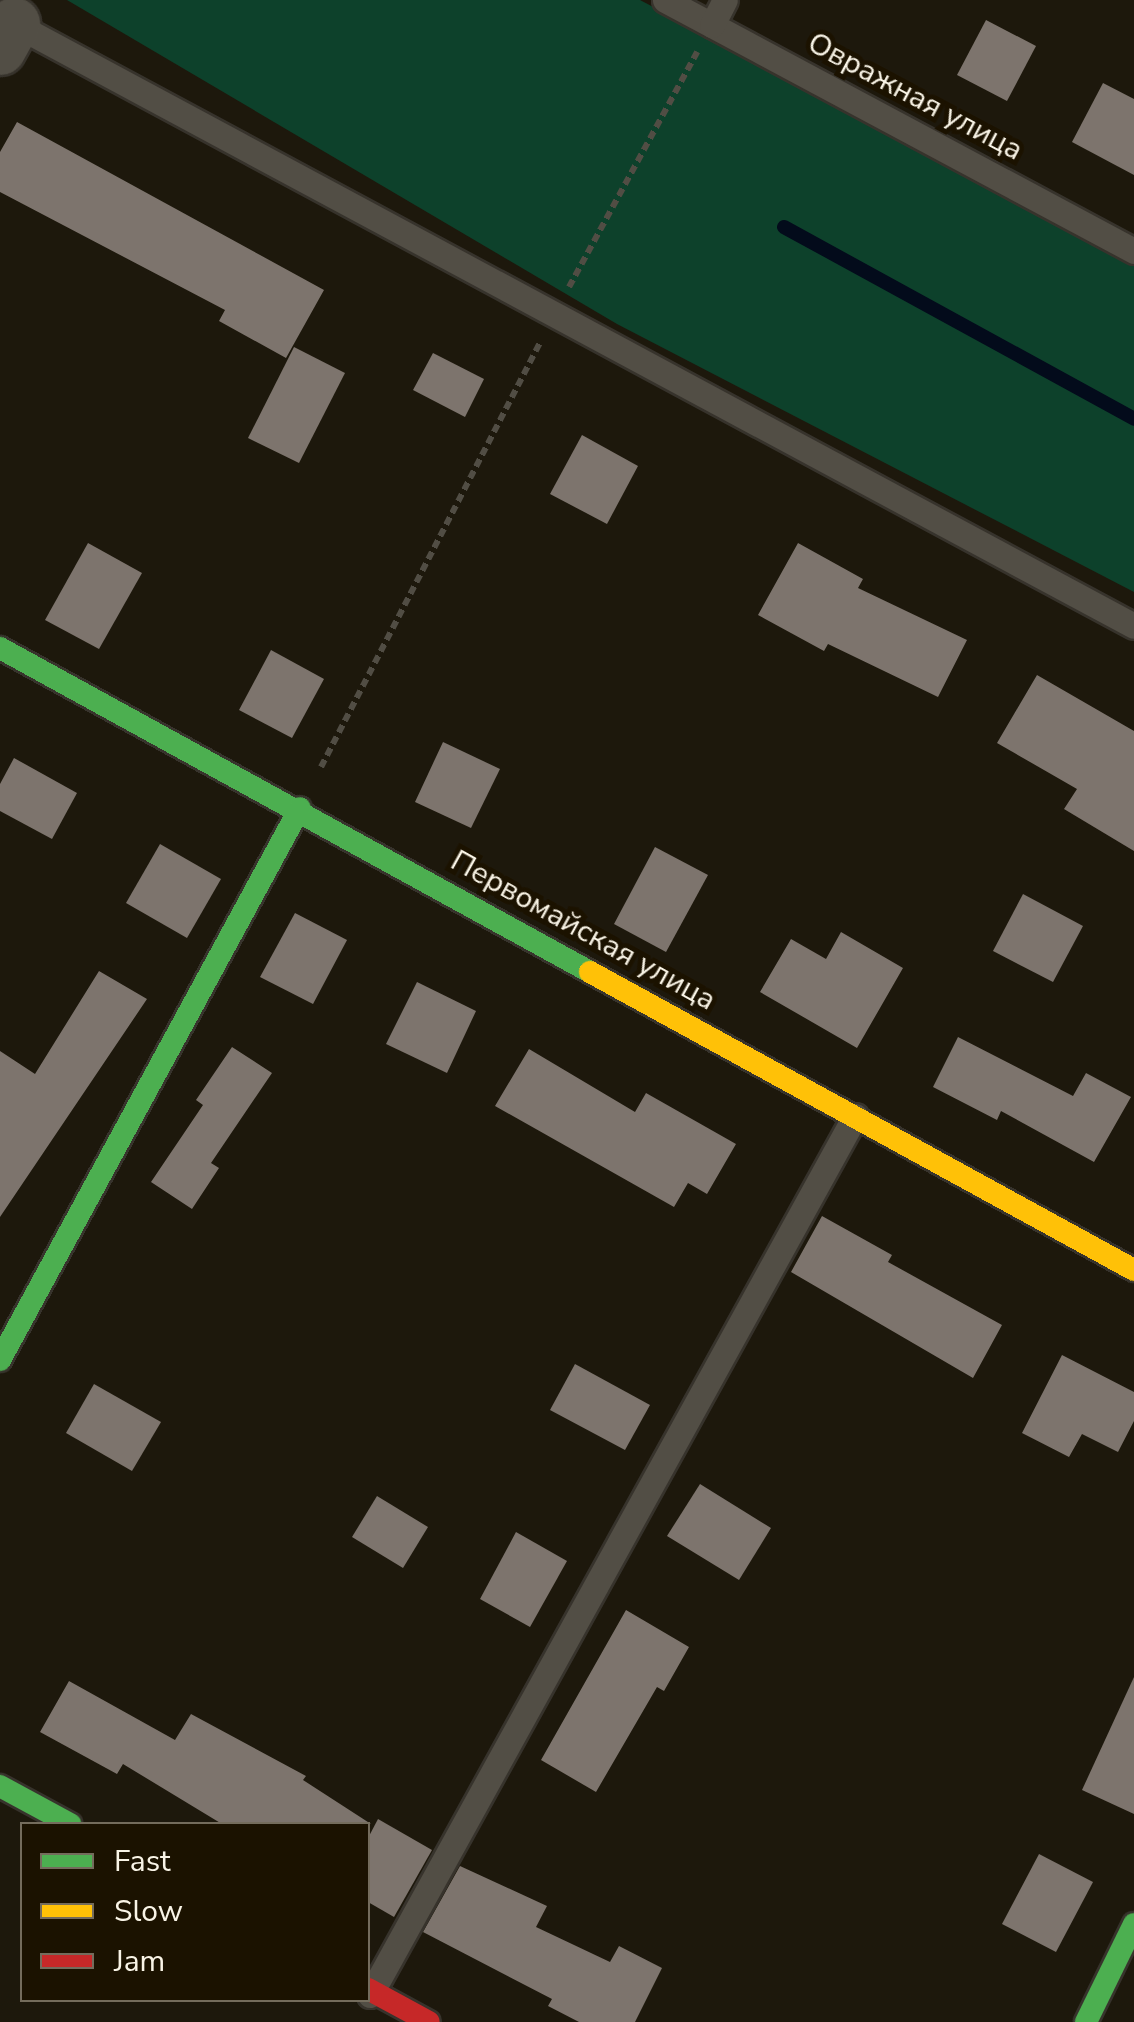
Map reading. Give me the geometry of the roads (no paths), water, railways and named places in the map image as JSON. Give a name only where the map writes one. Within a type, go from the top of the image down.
[{"type":"street","name":"Первомайская улица","points":[[0,648],[300,808],[1134,1270]]},
{"type":"street","points":[[0,1360],[300,808]]},
{"type":"street","points":[[0,1786],[66,1822]]},
{"type":"street","points":[[1086,2022],[1134,1924]]},
{"type":"street","points":[[370,1996],[429,2022]]},
{"type":"lane","name":"Овражная улица","points":[[665,0],[1134,251]]},
{"type":"lane","points":[[712,25],[725,0]]},
{"type":"lane","points":[[5,30],[554,315],[1134,626]]},
{"type":"lane","points":[[370,1991],[855,1116]]},
{"type":"waterway","points":[[784,227],[1134,419]]}]
